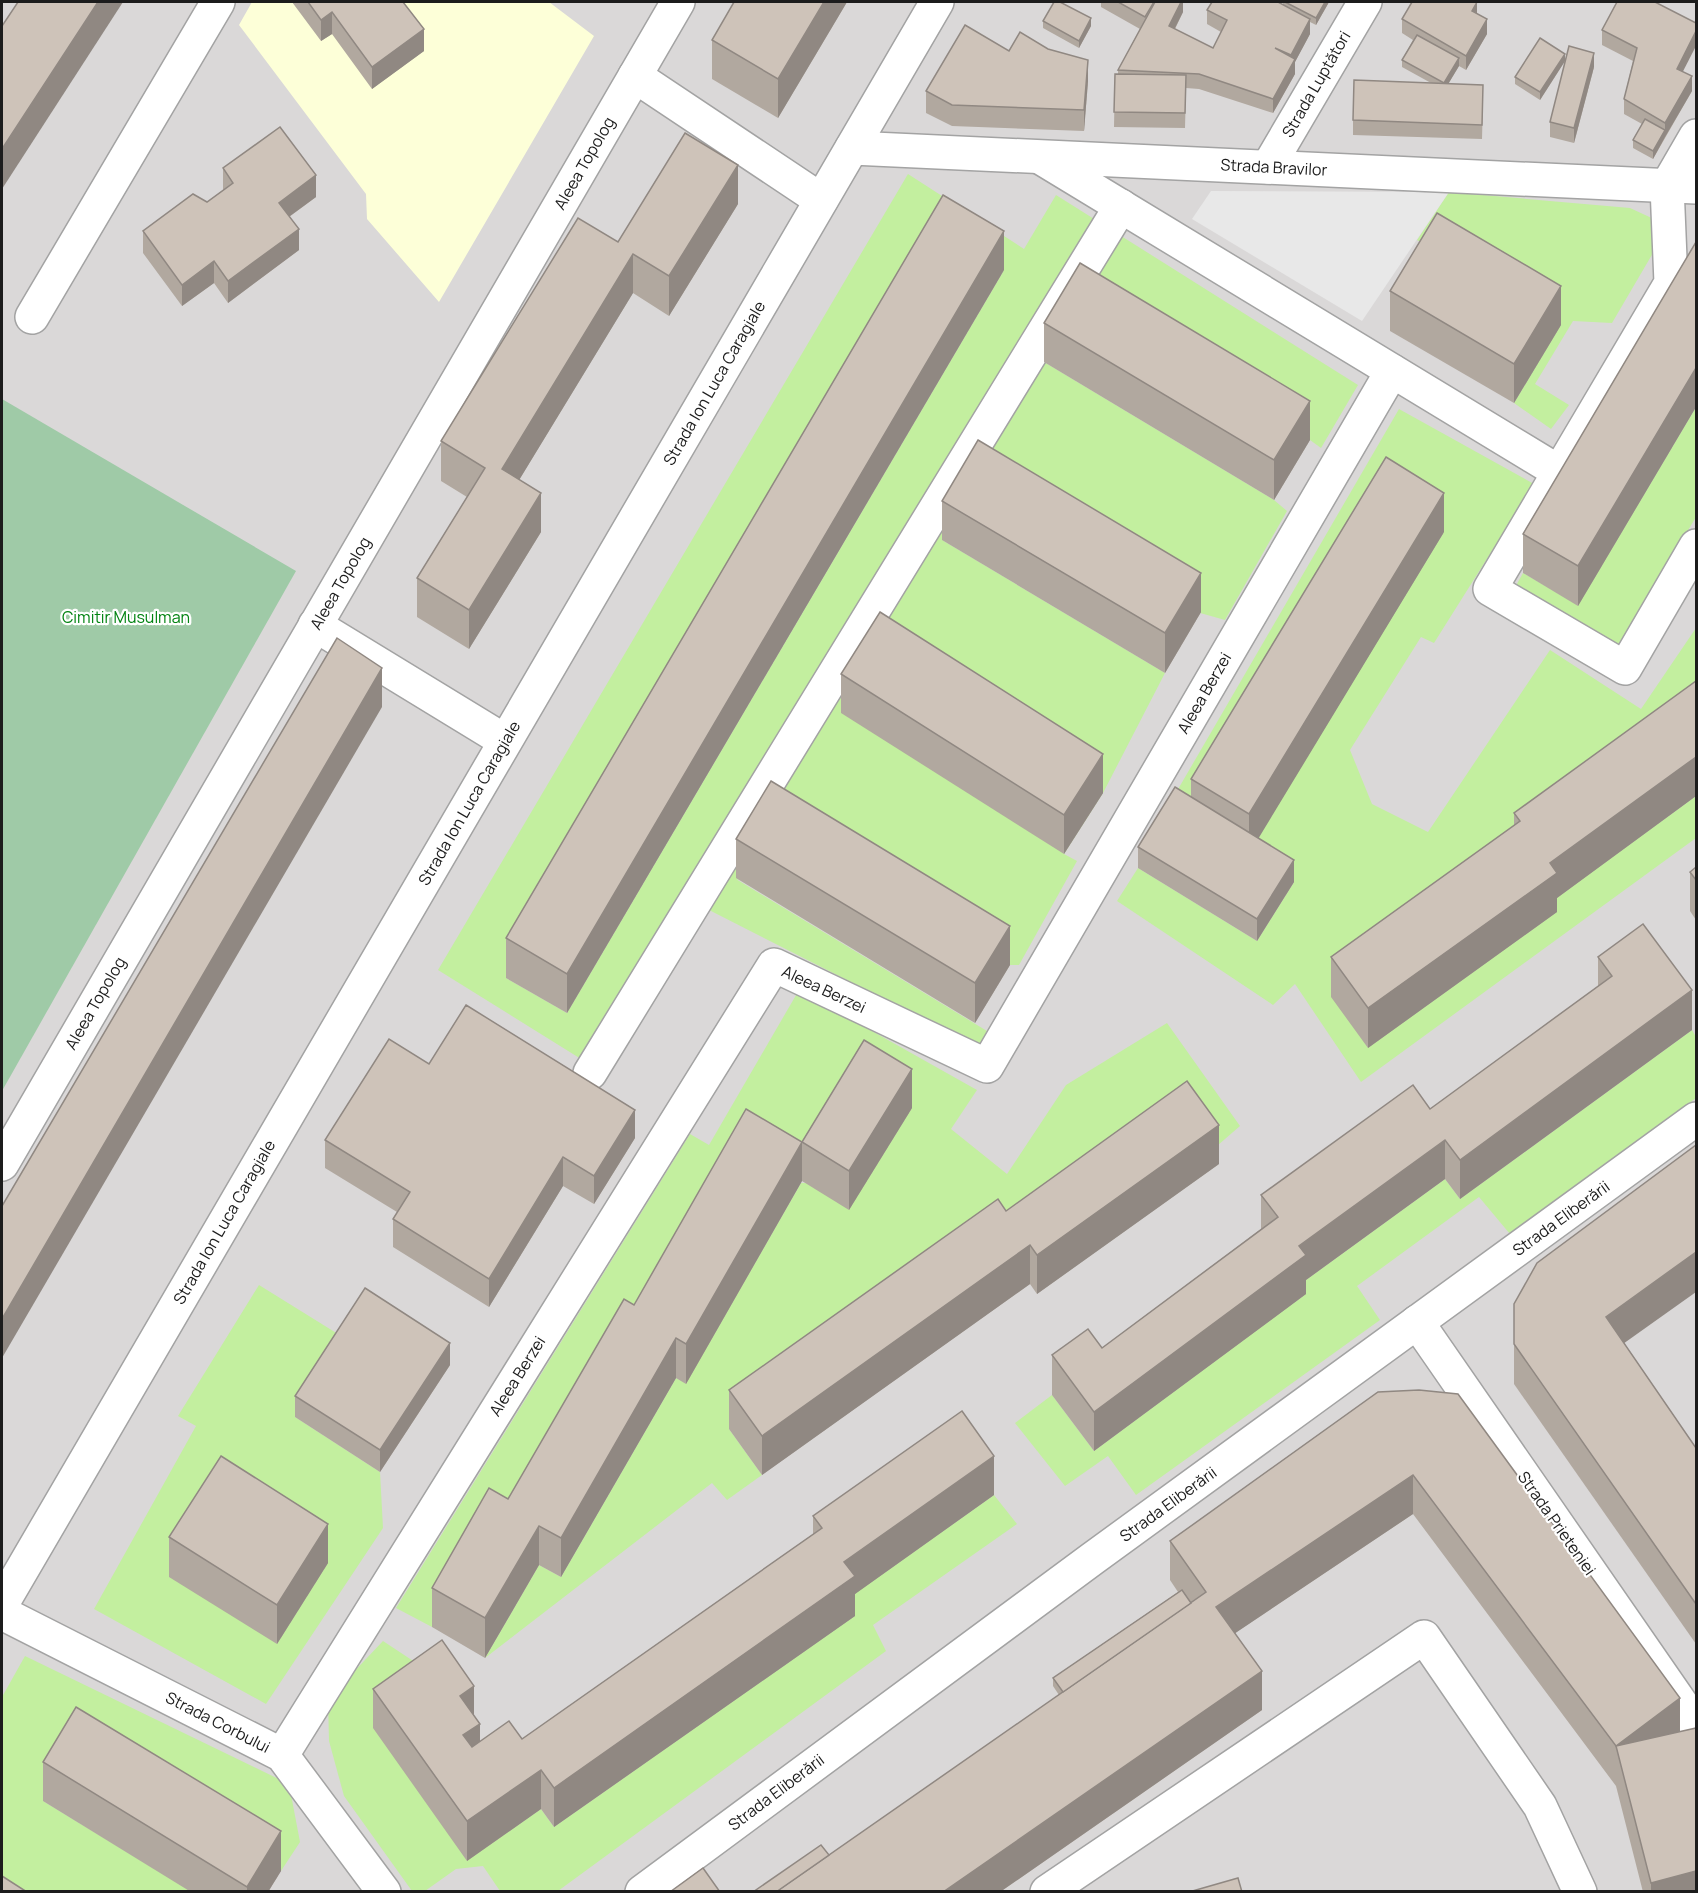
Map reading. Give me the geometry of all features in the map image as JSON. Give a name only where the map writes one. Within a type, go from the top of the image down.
[{"type":"street","points":[[32,317],[218,2]]},
{"type":"street","name":"Aleea Topolog","points":[[2,1164],[678,2]]},
{"type":"street","name":"Strada Ion Luca Caragiale","points":[[2,1604],[937,2]]},
{"type":"street","name":"Strada Luptători","points":[[1268,167],[1365,2]]},
{"type":"street","points":[[634,76],[821,200]]},
{"type":"street","points":[[1696,136],[1682,187],[1671,283],[1490,589],[1625,668],[1696,546]]},
{"type":"street","name":"Strada Bravilor","points":[[852,148],[1682,187]]},
{"type":"street","points":[[1039,157],[1559,472]]},
{"type":"street","points":[[590,1073],[1121,206]]},
{"type":"street","name":"Aleea Berzei","points":[[282,1755],[774,965],[987,1066],[1392,371]]},
{"type":"street","points":[[315,625],[505,741]]},
{"type":"street","name":"Strada Eliberării","points":[[642,1892],[1092,1559],[1696,1119]]},
{"type":"street","name":"Strada Prieteniei","points":[[1417,1322],[1696,1725]]},
{"type":"street","name":"Strada Corbului","points":[[2,1613],[282,1755],[384,1892]]},
{"type":"street","points":[[1047,1892],[1424,1637],[1540,1806],[1580,1892]]},
{"type":"shaded area","points":[[2,2],[1696,2],[1696,1891],[2,1891]]},
{"type":"shaded area","points":[[252,2],[549,2],[594,36],[439,302],[367,219],[366,194],[239,25]]},
{"type":"shaded area","points":[[1211,191],[1449,192],[1362,321],[1192,219]]},
{"type":"green space","points":[[908,174],[1024,249],[1056,195],[1358,385],[1321,448],[1310,440],[1044,362],[1274,500],[1287,511],[1225,620],[942,540],[1165,673],[1103,793],[1064,854],[1077,861],[1019,965],[1010,965],[736,879],[987,1031],[979,1047],[711,911],[685,894],[581,1059],[438,970]],"holes":[[[1004,270],[567,1013],[506,978]]]},
{"type":"green space","points":[[1449,192],[1630,208],[1656,220],[1653,253],[1612,323],[1573,321],[1535,384],[1569,405],[1551,429],[1514,403],[1560,325],[1417,240]]},
{"type":"green space","name":"Cimitir Musulman","points":[[2,399],[296,571],[2,1091]]},
{"type":"green space","points":[[1696,407],[1696,517],[1617,649],[1513,591],[1523,573],[1578,605]]},
{"type":"green space","points":[[1399,409],[1534,484],[1434,643],[1421,637],[1350,750],[1372,804],[1428,832],[1550,650],[1641,709],[1696,628],[1696,720],[1550,902],[1696,796],[1696,838],[1361,1082],[1295,984],[1273,1005],[1117,901],[1138,868],[1257,941],[1294,882],[1170,803]]},
{"type":"green space","points":[[799,990],[977,1090],[951,1129],[1007,1174],[1066,1085],[1167,1023],[1240,1126],[1210,1152],[729,1429],[762,1475],[727,1500],[712,1483],[485,1658],[539,1565],[561,1577],[676,1378],[686,1383],[801,1183],[805,1183],[864,1079],[802,1181],[746,1149],[489,1528],[432,1627],[396,1608],[690,1134],[709,1145]]},
{"type":"green space","points":[[1692,1030],[1696,1037],[1696,1098],[1510,1234],[1479,1197],[1357,1286],[1380,1320],[1136,1495],[1108,1456],[1065,1486],[1015,1423],[1052,1395],[1094,1451],[1305,1294],[1299,1285],[1445,1179],[1460,1199]]},
{"type":"green space","points":[[259,1285],[346,1339],[295,1417],[380,1472],[383,1528],[266,1704],[94,1609],[196,1426],[178,1416]]},
{"type":"green space","points":[[994,1495],[1017,1524],[873,1625],[886,1651],[558,1891],[500,1891],[483,1866],[456,1869],[425,1891],[412,1891],[344,1796],[329,1741],[328,1699],[383,1641],[442,1680],[467,1860],[541,1809],[554,1827],[854,1616],[844,1601]]},
{"type":"green space","points":[[25,1656],[289,1784],[300,1842],[281,1871],[43,1801],[191,1891],[2,1892],[2,1697]]},
{"type":"building","points":[[18,2],[98,2],[2,149],[2,26]]},
{"type":"building","points":[[308,2],[403,2],[424,29],[372,67],[332,12],[321,20]]},
{"type":"building","points":[[734,2],[824,2],[778,79],[712,40]]},
{"type":"building","points":[[1054,2],[1060,2],[1091,18],[1079,41],[1043,21]]},
{"type":"building","points":[[1118,2],[1154,2],[1145,17]]},
{"type":"building","points":[[1155,2],[1181,2],[1169,26],[1213,48],[1227,20],[1207,10],[1212,2],[1278,2],[1310,19],[1291,55],[1275,48],[1295,59],[1273,99],[1199,74],[1118,70]]},
{"type":"building","points":[[1285,2],[1325,2],[1316,18]]},
{"type":"building","points":[[1412,2],[1477,2],[1472,11],[1487,19],[1466,56],[1402,19]]},
{"type":"building","points":[[1617,2],[1655,2],[1696,23],[1696,31],[1677,69],[1692,76],[1665,123],[1624,99],[1637,48],[1602,30]]},
{"type":"building","points":[[965,25],[1009,51],[1020,32],[1048,49],[1088,60],[1084,110],[952,105],[926,91]]},
{"type":"building","points":[[1417,35],[1459,58],[1444,83],[1402,60]]},
{"type":"building","points":[[1540,38],[1565,54],[1540,92],[1515,77]]},
{"type":"building","points":[[1569,46],[1594,53],[1574,128],[1550,122]]},
{"type":"building","points":[[1115,74],[1186,75],[1185,113],[1114,112]]},
{"type":"building","points":[[1354,80],[1483,85],[1482,125],[1353,120]]},
{"type":"building","points":[[1645,119],[1665,130],[1653,151],[1633,140]]},
{"type":"building","points":[[280,127],[316,175],[279,203],[299,229],[228,281],[214,261],[182,285],[143,231],[193,194],[207,202],[233,183],[223,168]]},
{"type":"building","points":[[685,133],[738,165],[669,276],[633,254],[502,469],[541,493],[469,610],[417,578],[485,468],[441,441],[578,218],[618,242]]},
{"type":"building","points":[[943,195],[1004,231],[567,974],[506,938]]},
{"type":"building","points":[[1437,213],[1561,286],[1514,364],[1390,291]]},
{"type":"building","points":[[1696,242],[1696,368],[1578,566],[1523,534]]},
{"type":"building","points":[[1080,263],[1310,401],[1274,460],[1044,323]]},
{"type":"building","points":[[978,440],[1201,573],[1165,633],[942,501]]},
{"type":"building","points":[[1386,457],[1444,493],[1249,814],[1191,779]]},
{"type":"building","points":[[880,612],[1103,754],[1064,815],[841,674]]},
{"type":"building","points":[[337,638],[382,668],[2,1319],[2,1206]]},
{"type":"building","points":[[1696,681],[1696,757],[1550,863],[1557,873],[1368,1008],[1331,957],[1520,821],[1514,813]]},
{"type":"building","points":[[771,781],[1010,926],[975,983],[736,839]]},
{"type":"building","points":[[1175,787],[1294,860],[1257,919],[1138,847]]},
{"type":"building","points":[[1696,867],[1696,880],[1690,872]]},
{"type":"building","points":[[1643,924],[1692,990],[1460,1160],[1445,1140],[1299,1246],[1306,1255],[1094,1412],[1052,1355],[1088,1329],[1102,1348],[1278,1217],[1261,1195],[1413,1085],[1430,1109],[1612,976],[1598,957]]},
{"type":"building","points":[[466,1005],[635,1110],[594,1176],[563,1157],[489,1279],[393,1219],[410,1192],[325,1140],[389,1039],[429,1064]]},
{"type":"building","points":[[864,1040],[912,1069],[849,1171],[802,1142]]},
{"type":"building","points":[[1187,1081],[1219,1125],[1037,1255],[1030,1245],[762,1436],[729,1390],[998,1199],[1006,1211]]},
{"type":"building","points":[[746,1109],[802,1142],[686,1344],[676,1338],[561,1538],[539,1526],[485,1618],[432,1588],[489,1488],[508,1499],[624,1299],[634,1305]]},
{"type":"building","points":[[1696,1145],[1696,1252],[1606,1317],[1696,1448],[1696,1604],[1514,1344],[1514,1304],[1537,1263]]},
{"type":"building","points":[[365,1288],[450,1343],[380,1450],[295,1396]]},
{"type":"building","points":[[1419,1390],[1458,1394],[1680,1698],[1616,1746],[1413,1475],[1216,1607],[1262,1671],[943,1892],[776,1892],[1206,1592],[1170,1541],[1378,1392]]},
{"type":"building","points":[[962,1411],[994,1456],[844,1562],[855,1576],[554,1788],[541,1770],[467,1821],[373,1689],[442,1640],[474,1686],[460,1696],[480,1724],[463,1735],[472,1747],[509,1721],[522,1739],[822,1528],[813,1516]]},
{"type":"building","points":[[221,1456],[328,1524],[277,1605],[169,1537]]},
{"type":"building","points":[[1182,1590],[1191,1603],[1063,1692],[1053,1678]]},
{"type":"building","points":[[76,1707],[281,1831],[247,1887],[43,1762]]},
{"type":"building","points":[[1696,1728],[1696,1871],[1651,1883],[1616,1746]]},
{"type":"building","points":[[821,1845],[829,1855],[776,1892],[753,1892]]},
{"type":"building","points":[[703,1868],[720,1892],[670,1892]]},
{"type":"building","points":[[2,1876],[27,1892],[2,1892]]},
{"type":"building","points":[[1238,1878],[1242,1892],[1189,1892]]}]
